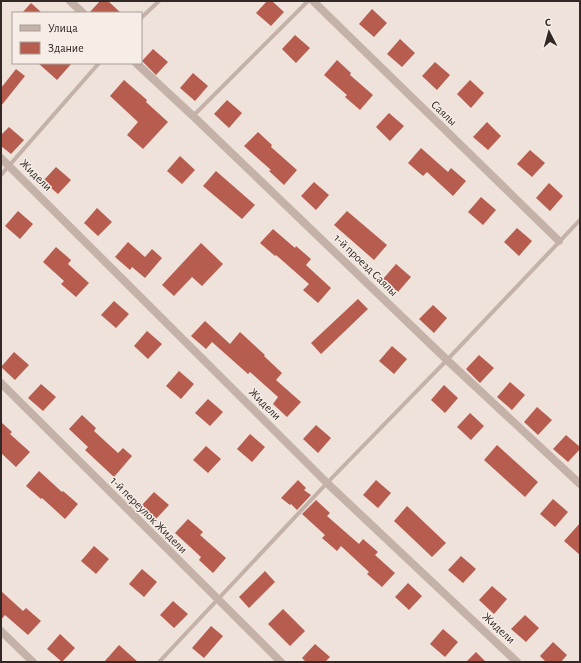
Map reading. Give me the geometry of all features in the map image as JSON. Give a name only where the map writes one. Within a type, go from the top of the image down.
[{"type":"street","points":[[70,1],[81,12]]},
{"type":"street","name":"Саялы","points":[[313,1],[559,241]]},
{"type":"street","name":"1-й проезд Саялы","points":[[137,64],[194,116],[447,360],[580,484]]},
{"type":"street","name":"Жидели","points":[[1,158],[327,483],[517,662]]},
{"type":"street","name":"1-й переулок Жидели","points":[[1,383],[281,662]]},
{"type":"street","points":[[1,631],[33,662]]},
{"type":"lane","points":[[142,17],[159,1]]},
{"type":"lane","points":[[194,116],[308,1]]},
{"type":"lane","points":[[1,175],[97,64]]},
{"type":"lane","points":[[159,662],[327,483],[447,360],[580,220]]},
{"type":"building","points":[[100,1],[108,1],[120,12],[90,12]]},
{"type":"building","points":[[267,1],[272,1],[284,12],[271,26],[256,13]]},
{"type":"building","points":[[31,3],[41,12],[23,12]]},
{"type":"building","points":[[372,9],[387,23],[374,37],[359,24]]},
{"type":"building","points":[[295,35],[310,48],[296,63],[282,49]]},
{"type":"building","points":[[400,39],[415,53],[402,67],[387,54]]},
{"type":"building","points":[[153,49],[168,62],[156,75],[142,61]]},
{"type":"building","points":[[337,60],[351,73],[350,75],[373,95],[360,110],[345,97],[347,95],[324,75]]},
{"type":"building","points":[[435,62],[450,75],[437,90],[422,76]]},
{"type":"building","points":[[39,64],[71,64],[57,80]]},
{"type":"building","points":[[16,69],[25,76],[1,106],[1,88]]},
{"type":"building","points":[[193,73],[208,86],[195,101],[180,88]]},
{"type":"building","points":[[124,80],[147,100],[146,102],[168,122],[143,149],[127,135],[138,122],[110,96]]},
{"type":"building","points":[[470,80],[484,93],[471,108],[457,94]]},
{"type":"building","points":[[227,100],[242,113],[229,128],[214,114]]},
{"type":"building","points":[[389,113],[404,126],[390,141],[376,127]]},
{"type":"building","points":[[487,122],[501,136],[488,150],[473,137]]},
{"type":"building","points":[[9,127],[24,140],[11,154],[1,146],[1,135]]},
{"type":"building","points":[[258,132],[272,145],[271,147],[297,170],[284,185],[269,171],[271,170],[244,146]]},
{"type":"building","points":[[421,148],[448,172],[451,168],[466,181],[453,196],[427,172],[423,176],[408,163]]},
{"type":"building","points":[[530,150],[545,163],[532,177],[517,164]]},
{"type":"building","points":[[180,156],[195,170],[182,184],[167,171]]},
{"type":"building","points":[[56,167],[71,180],[58,194],[43,181]]},
{"type":"building","points":[[216,171],[255,205],[242,219],[203,186]]},
{"type":"building","points":[[314,182],[329,195],[316,210],[301,196]]},
{"type":"building","points":[[549,183],[563,196],[550,211],[536,198]]},
{"type":"building","points":[[481,197],[496,210],[483,225],[468,212]]},
{"type":"building","points":[[97,208],[112,222],[98,236],[84,223]]},
{"type":"building","points":[[18,211],[33,224],[20,239],[5,226]]},
{"type":"building","points":[[347,211],[387,245],[374,260],[334,225]]},
{"type":"building","points":[[517,228],[532,241],[519,256],[504,242]]},
{"type":"building","points":[[273,229],[295,248],[296,246],[311,259],[306,265],[331,288],[318,303],[303,290],[309,284],[260,243]]},
{"type":"building","points":[[128,242],[145,257],[152,249],[162,258],[145,278],[132,267],[130,270],[115,257]]},
{"type":"building","points":[[201,243],[223,264],[202,286],[192,277],[174,296],[162,285]]},
{"type":"building","points":[[56,247],[71,260],[68,264],[89,283],[76,297],[61,284],[64,281],[43,262]]},
{"type":"building","points":[[396,264],[411,277],[398,292],[383,279]]},
{"type":"building","points":[[358,299],[368,309],[321,354],[311,343]]},
{"type":"building","points":[[114,301],[129,314],[116,328],[101,315]]},
{"type":"building","points":[[433,305],[447,318],[434,333],[419,319]]},
{"type":"building","points":[[205,321],[230,344],[240,332],[282,373],[276,380],[301,402],[287,417],[273,404],[278,397],[250,372],[248,374],[212,342],[206,349],[191,336]]},
{"type":"building","points":[[147,331],[162,344],[148,359],[134,346]]},
{"type":"building","points":[[392,346],[407,359],[394,374],[379,361]]},
{"type":"building","points":[[14,352],[29,365],[15,380],[1,367]]},
{"type":"building","points":[[479,355],[494,368],[480,383],[466,369]]},
{"type":"building","points":[[179,371],[194,384],[181,399],[166,386]]},
{"type":"building","points":[[510,382],[525,395],[512,410],[497,397]]},
{"type":"building","points":[[41,384],[56,397],[43,411],[28,398]]},
{"type":"building","points":[[444,385],[458,398],[445,413],[431,400]]},
{"type":"building","points":[[208,399],[223,412],[210,426],[195,413]]},
{"type":"building","points":[[537,407],[552,420],[538,435],[524,422]]},
{"type":"building","points":[[470,413],[484,426],[471,440],[457,427]]},
{"type":"building","points":[[82,415],[96,428],[94,431],[118,453],[123,448],[132,456],[114,477],[85,450],[88,447],[69,429]]},
{"type":"building","points":[[1,422],[12,432],[10,434],[30,452],[16,467],[1,453]]},
{"type":"building","points":[[316,425],[331,438],[318,453],[303,439]]},
{"type":"building","points":[[250,434],[265,447],[252,462],[237,449]]},
{"type":"building","points":[[566,435],[580,447],[580,449],[568,462],[553,449]]},
{"type":"building","points":[[497,445],[538,482],[525,497],[484,460]]},
{"type":"building","points":[[206,446],[221,459],[208,473],[193,460]]},
{"type":"building","points":[[39,471],[78,504],[65,519],[26,486]]},
{"type":"building","points":[[298,480],[306,488],[304,490],[311,495],[297,510],[281,498]]},
{"type":"building","points":[[376,480],[391,493],[378,508],[363,495]]},
{"type":"building","points":[[154,492],[169,505],[156,519],[141,506]]},
{"type":"building","points":[[553,499],[568,512],[555,527],[540,514]]},
{"type":"building","points":[[316,500],[330,513],[327,516],[359,544],[363,539],[378,552],[375,555],[395,573],[382,587],[367,574],[369,572],[341,546],[337,551],[322,538],[325,535],[302,514]]},
{"type":"building","points":[[407,506],[446,543],[432,557],[394,521]]},
{"type":"building","points":[[188,519],[203,532],[200,535],[226,558],[213,573],[199,560],[201,557],[175,533]]},
{"type":"building","points":[[580,523],[580,555],[564,541]]},
{"type":"building","points":[[94,546],[109,559],[96,574],[81,561]]},
{"type":"building","points":[[461,556],[476,569],[463,583],[448,570]]},
{"type":"building","points":[[142,569],[157,582],[144,597],[129,584]]},
{"type":"building","points":[[265,571],[275,582],[249,608],[239,597]]},
{"type":"building","points":[[408,583],[422,596],[409,610],[395,597]]},
{"type":"building","points":[[492,586],[507,599],[494,614],[479,600]]},
{"type":"building","points":[[1,591],[23,611],[26,608],[41,621],[28,635],[5,615],[1,620]]},
{"type":"building","points":[[173,601],[188,614],[174,628],[160,615]]},
{"type":"building","points":[[283,609],[305,631],[290,646],[268,624]]},
{"type":"building","points":[[525,615],[539,628],[526,642],[511,629]]},
{"type":"building","points":[[211,626],[223,636],[204,658],[192,648]]},
{"type":"building","points":[[443,629],[458,642],[445,657],[430,644]]},
{"type":"building","points":[[60,634],[75,648],[62,662],[47,649]]},
{"type":"building","points":[[553,642],[567,655],[561,662],[546,662],[540,656]]},
{"type":"building","points":[[315,644],[330,657],[325,662],[306,662],[302,658]]},
{"type":"building","points":[[119,645],[138,662],[104,662]]},
{"type":"building","points":[[476,652],[486,662],[466,662]]}]
